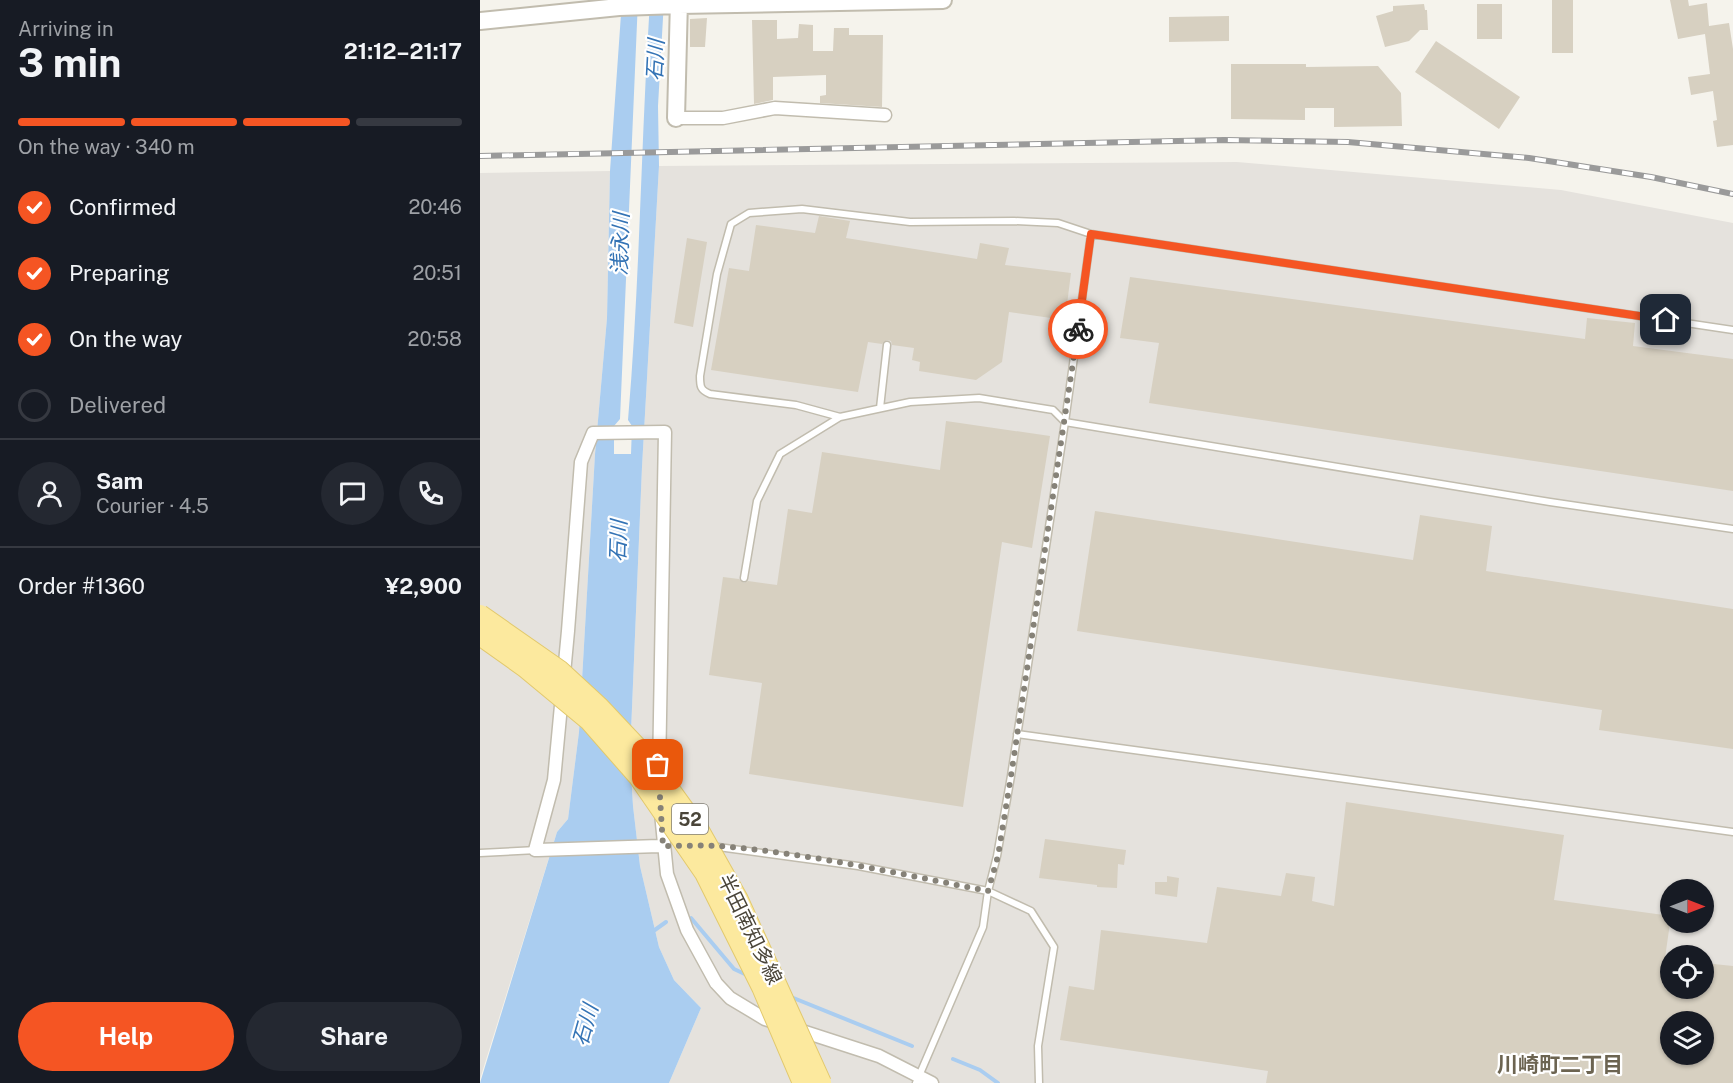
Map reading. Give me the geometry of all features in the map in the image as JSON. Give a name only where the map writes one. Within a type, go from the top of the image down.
[{"type":"main road","name":"半田南知多線","points":[[480,615],[560,671],[599,707],[646,757],[698,830],[738,900],[821,1083]]},
{"type":"main road","name":"半田南知多線","points":[[480,634],[525,667],[589,720],[639,777],[705,873],[762,987],[803,1083]]},
{"type":"street","points":[[480,21],[619,7],[676,4],[943,0]]},
{"type":"street","points":[[676,4],[676,118],[723,118],[775,108],[885,115]]},
{"type":"street","points":[[661,846],[536,850],[554,780],[582,462],[593,432],[665,432],[658,765],[661,846],[667,874],[687,930],[716,983],[730,998],[765,1019],[879,1056],[918,1080],[932,1083]]},
{"type":"lane","points":[[840,417],[796,405],[710,394],[700,387],[717,273],[731,224],[749,213],[801,209],[910,222],[1058,223],[1091,234],[1733,330]]},
{"type":"lane","points":[[918,1080],[983,927],[988,891],[998,856],[1065,422],[1091,234]]},
{"type":"lane","points":[[880,408],[887,345]]},
{"type":"lane","points":[[744,578],[757,501],[780,454],[840,417],[910,402],[979,398],[1053,410],[1065,422],[1550,502],[1733,529]]},
{"type":"lane","points":[[1017,734],[1733,832]]},
{"type":"lane","points":[[661,846],[717,846],[858,866],[988,891],[1031,911],[1054,947],[1038,1046],[1039,1083]]},
{"type":"lane","points":[[480,853],[536,850]]},
{"type":"shaded area","points":[[1237,162],[1561,190],[1733,223],[1733,1083],[669,1083],[701,1008],[674,980],[659,947],[640,866],[633,806],[630,756],[642,467],[659,166]]},
{"type":"shaded area","points":[[610,171],[607,318],[595,454],[579,732],[568,819],[557,832],[480,1079],[480,173]]},
{"type":"water","points":[[622,0],[638,0],[620,419],[614,426],[614,454],[631,454],[632,426],[628,420],[650,0],[664,0],[658,106],[659,166],[642,467],[630,756],[633,806],[640,866],[659,947],[674,980],[701,1008],[669,1083],[480,1083],[557,832],[568,819],[579,732],[595,454],[607,318],[610,171]]},
{"type":"building","points":[[1552,0],[1573,0],[1573,53],[1552,53]]},
{"type":"building","points":[[1670,0],[1688,0],[1689,6],[1707,3],[1709,26],[1729,23],[1733,49],[1733,145],[1717,147],[1713,121],[1717,120],[1713,91],[1691,95],[1688,77],[1710,74],[1705,34],[1678,39]]},
{"type":"building","points":[[1424,4],[1427,10],[1428,30],[1420,30],[1409,41],[1385,47],[1376,16],[1393,11],[1393,6]]},
{"type":"building","points":[[1477,4],[1502,4],[1502,39],[1477,39]]},
{"type":"building","points":[[1229,16],[1229,41],[1169,42],[1169,17]]},
{"type":"building","points":[[707,18],[705,47],[690,47],[690,19]]},
{"type":"building","points":[[752,20],[777,20],[777,39],[798,38],[799,24],[813,25],[813,51],[833,51],[834,28],[849,28],[849,35],[883,35],[882,107],[820,103],[820,96],[826,95],[826,75],[773,77],[773,100],[754,104]]},
{"type":"building","points":[[1436,41],[1520,97],[1499,129],[1415,72]]},
{"type":"building","points":[[1231,64],[1306,64],[1306,67],[1378,66],[1401,93],[1402,126],[1334,127],[1334,108],[1305,108],[1305,120],[1231,119]]},
{"type":"building","points":[[819,216],[850,221],[846,238],[977,259],[980,243],[1009,248],[1005,265],[1071,273],[1065,320],[1009,312],[1002,362],[976,380],[919,371],[920,362],[912,360],[914,348],[892,345],[891,341],[887,340],[882,344],[868,342],[858,392],[711,370],[729,268],[749,271],[756,225],[815,233]]},
{"type":"building","points":[[687,238],[707,242],[693,327],[674,323]]},
{"type":"building","points":[[1130,277],[1585,339],[1587,318],[1635,323],[1633,346],[1733,359],[1733,491],[1149,403],[1159,343],[1120,338]]},
{"type":"building","points":[[946,421],[1050,436],[1032,548],[1002,542],[963,807],[749,774],[762,683],[709,675],[723,577],[739,579],[744,583],[748,581],[777,585],[788,509],[812,513],[822,452],[940,470]]},
{"type":"building","points":[[1095,511],[1413,560],[1420,515],[1492,526],[1486,571],[1733,609],[1733,749],[1599,730],[1602,710],[1077,631]]},
{"type":"building","points":[[1346,802],[1564,835],[1554,900],[1660,914],[1660,933],[1669,933],[1667,945],[1660,945],[1660,999],[1714,999],[1714,964],[1733,966],[1733,1083],[1266,1083],[1268,1071],[1060,1040],[1069,986],[1094,990],[1101,930],[1207,943],[1217,887],[1281,896],[1286,873],[1315,877],[1312,901],[1334,906]]},
{"type":"building","points":[[1045,839],[1126,850],[1124,865],[1118,864],[1117,888],[1039,878]]},
{"type":"building","points":[[1167,876],[1179,878],[1177,897],[1155,894],[1155,882],[1167,882]]},
{"type":"waterway","points":[[691,918],[734,969],[749,976]]},
{"type":"waterway","points":[[652,932],[666,922]]},
{"type":"waterway","points":[[791,997],[912,1046]]},
{"type":"waterway","points":[[953,1059],[980,1070],[998,1083]]},
{"type":"railway","points":[[480,156],[1224,140],[1348,142],[1529,158],[1651,177],[1733,194]]},
{"type":"way so far","points":[[658,765],[663,846],[717,846],[777,854],[858,866],[988,891],[998,856],[1011,776],[1078,329]]},
{"type":"district","name":"川崎町二丁目","points":[[1560,1064]]},
{"type":"route","points":[[1078,329],[1091,234],[1666,320]]},
{"type":"water label","name":"石川","points":[[655,60]]},
{"type":"water label","name":"浅永川","points":[[620,244]]},
{"type":"water label","name":"石川","points":[[618,541]]},
{"type":"water label","name":"石川","points":[[585,1025]]}]
